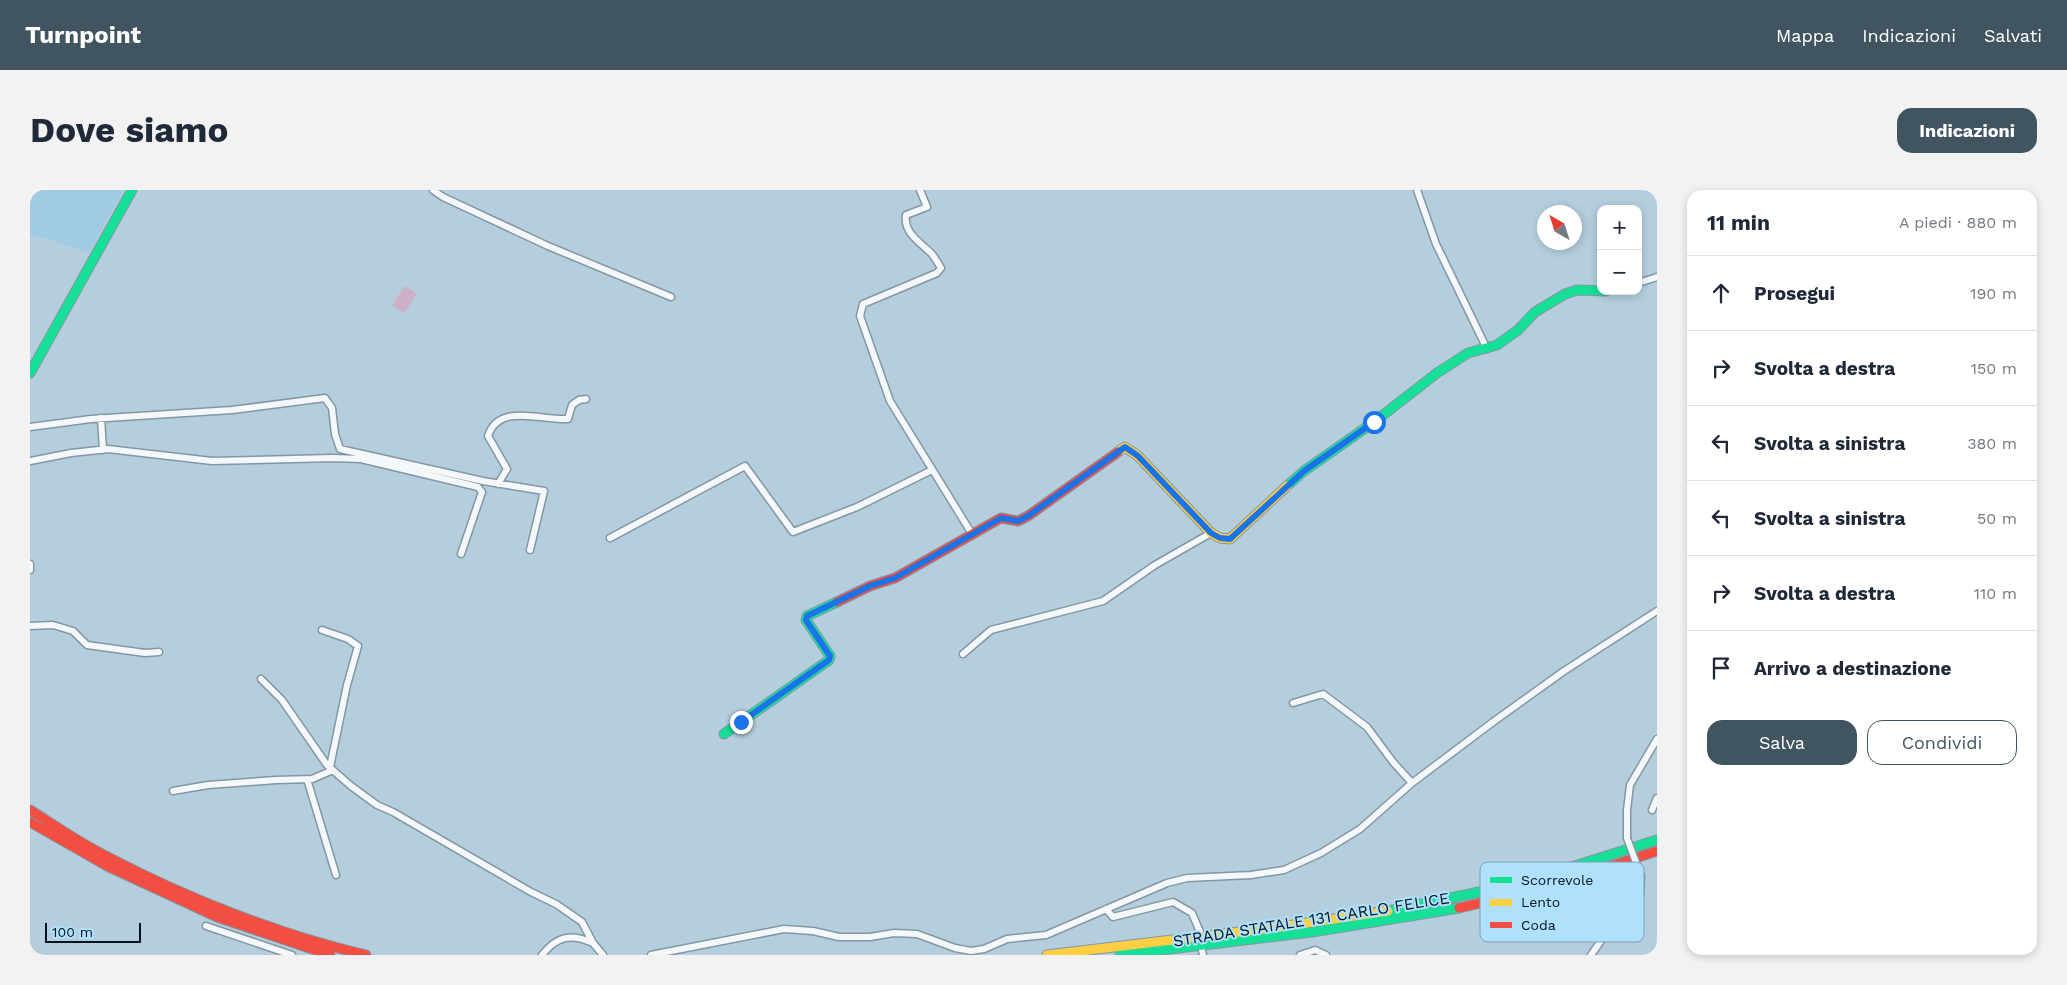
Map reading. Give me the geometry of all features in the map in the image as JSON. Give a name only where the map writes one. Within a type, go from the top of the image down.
[{"type":"main road","points":[[30,372],[132,190]]},
{"type":"main road","points":[[724,734],[829,660],[830,656],[806,620],[807,616],[870,586],[895,578],[1001,518],[1018,521],[1028,516],[1125,447],[1138,456],[1211,533],[1220,538],[1230,539],[1304,471],[1374,422],[1437,373],[1468,353],[1487,349],[1503,342],[1535,312],[1565,294],[1577,290],[1597,291]]},
{"type":"main road","points":[[30,810],[107,856],[220,909],[340,949],[366,955]]},
{"type":"main road","points":[[30,822],[109,867],[216,917],[330,955]]},
{"type":"main road","name":"STRADA STATALE 131 CARLO FELICE","points":[[1593,862],[1657,840]]},
{"type":"main road","name":"STRADA STATALE 131 CARLO FELICE","points":[[1625,862],[1657,851]]},
{"type":"main road","name":"STRADA STATALE 131 CARLO FELICE","points":[[1047,955],[1391,910],[1480,892]]},
{"type":"main road","name":"STRADA STATALE 131 CARLO FELICE","points":[[1120,955],[1299,934],[1393,920],[1480,903]]},
{"type":"street","points":[[433,190],[443,197],[548,246],[671,297]]},
{"type":"street","points":[[920,190],[927,207],[908,213],[905,220],[910,234],[933,255],[940,268],[937,273],[862,304],[860,316],[890,401],[972,534]]},
{"type":"street","points":[[1417,190],[1436,244],[1487,349]]},
{"type":"street","points":[[1642,283],[1657,277]]},
{"type":"street","points":[[30,427],[100,418],[232,410],[325,398],[332,408],[335,434],[340,449],[498,484],[544,491],[530,550]]},
{"type":"street","points":[[498,484],[507,469],[488,436],[492,426],[507,416],[517,415],[568,419],[572,405],[579,400],[586,399]]},
{"type":"street","points":[[100,418],[103,450]]},
{"type":"street","points":[[30,461],[71,453],[103,450],[212,461],[361,459],[478,486],[482,492],[461,554]]},
{"type":"street","points":[[610,538],[745,466],[793,532],[857,507],[932,470]]},
{"type":"street","points":[[963,654],[991,630],[1103,601],[1155,565],[1211,533]]},
{"type":"street","points":[[30,564],[30,570]]},
{"type":"street","points":[[651,955],[784,929],[813,931],[839,937],[870,937],[894,933],[917,934],[955,948],[971,951],[984,949],[1007,939],[1046,935],[1167,883],[1187,878],[1251,875],[1284,870],[1320,853],[1360,829],[1412,783],[1564,671],[1657,611]]},
{"type":"street","points":[[30,626],[53,625],[72,631],[86,646],[145,653],[160,652]]},
{"type":"street","points":[[173,791],[208,785],[312,779],[331,768],[345,694],[358,646],[348,639],[322,630]]},
{"type":"street","points":[[260,679],[282,700],[331,768],[351,786],[377,805],[531,892],[556,904],[582,922],[593,943],[603,955]]},
{"type":"street","points":[[1293,703],[1323,694],[1367,727],[1393,762],[1412,783]]},
{"type":"street","points":[[1635,862],[1626,838],[1630,786],[1657,739]]},
{"type":"street","points":[[307,779],[336,875]]},
{"type":"street","points":[[1652,810],[1657,798]]},
{"type":"street","points":[[1106,909],[1113,916],[1173,902],[1192,913],[1200,932]]},
{"type":"street","points":[[206,926],[292,955]]},
{"type":"street","points":[[542,955],[548,948],[562,939],[578,936],[593,943]]},
{"type":"street","points":[[1591,955],[1600,942]]},
{"type":"street","points":[[1300,955],[1315,950],[1326,955]]},
{"type":"shaded area","points":[[30,190],[124,190],[89,253],[46,238],[30,236]]},
{"type":"shaded area","points":[[405,286],[417,294],[404,313],[392,305]]},
{"type":"traffic: fast","points":[[30,373],[132,190]]},
{"type":"traffic: fast","points":[[1287,486],[1304,471],[1374,422],[1437,373],[1468,353],[1497,345],[1518,330],[1535,312],[1565,294],[1577,290],[1597,291]]},
{"type":"traffic: fast","points":[[724,734],[829,660],[830,656],[806,620],[807,616],[837,602]]},
{"type":"traffic: fast","points":[[1588,862],[1657,840]]},
{"type":"traffic: fast","points":[[1388,911],[1480,892]]},
{"type":"traffic: fast","points":[[1120,955],[1312,932],[1459,908]]},
{"type":"traffic: slow","points":[[1118,452],[1125,447],[1138,456],[1211,533],[1220,538],[1230,539],[1287,486]]},
{"type":"traffic: slow","points":[[1047,955],[1273,928],[1388,911]]},
{"type":"traffic: jam","points":[[837,602],[870,586],[895,578],[1001,518],[1018,521],[1028,516],[1118,452]]},
{"type":"traffic: jam","points":[[30,810],[98,852],[201,901],[300,937],[366,955]]},
{"type":"traffic: jam","points":[[30,822],[109,867],[217,917],[330,955]]},
{"type":"traffic: jam","points":[[1623,862],[1657,851]]},
{"type":"traffic: jam","points":[[1459,908],[1480,903]]},
{"type":"route","points":[[741,722],[829,660],[830,656],[806,620],[807,616],[870,586],[895,578],[1001,518],[1018,521],[1028,516],[1125,447],[1138,456],[1211,533],[1220,538],[1230,539],[1304,471],[1374,422]]}]
